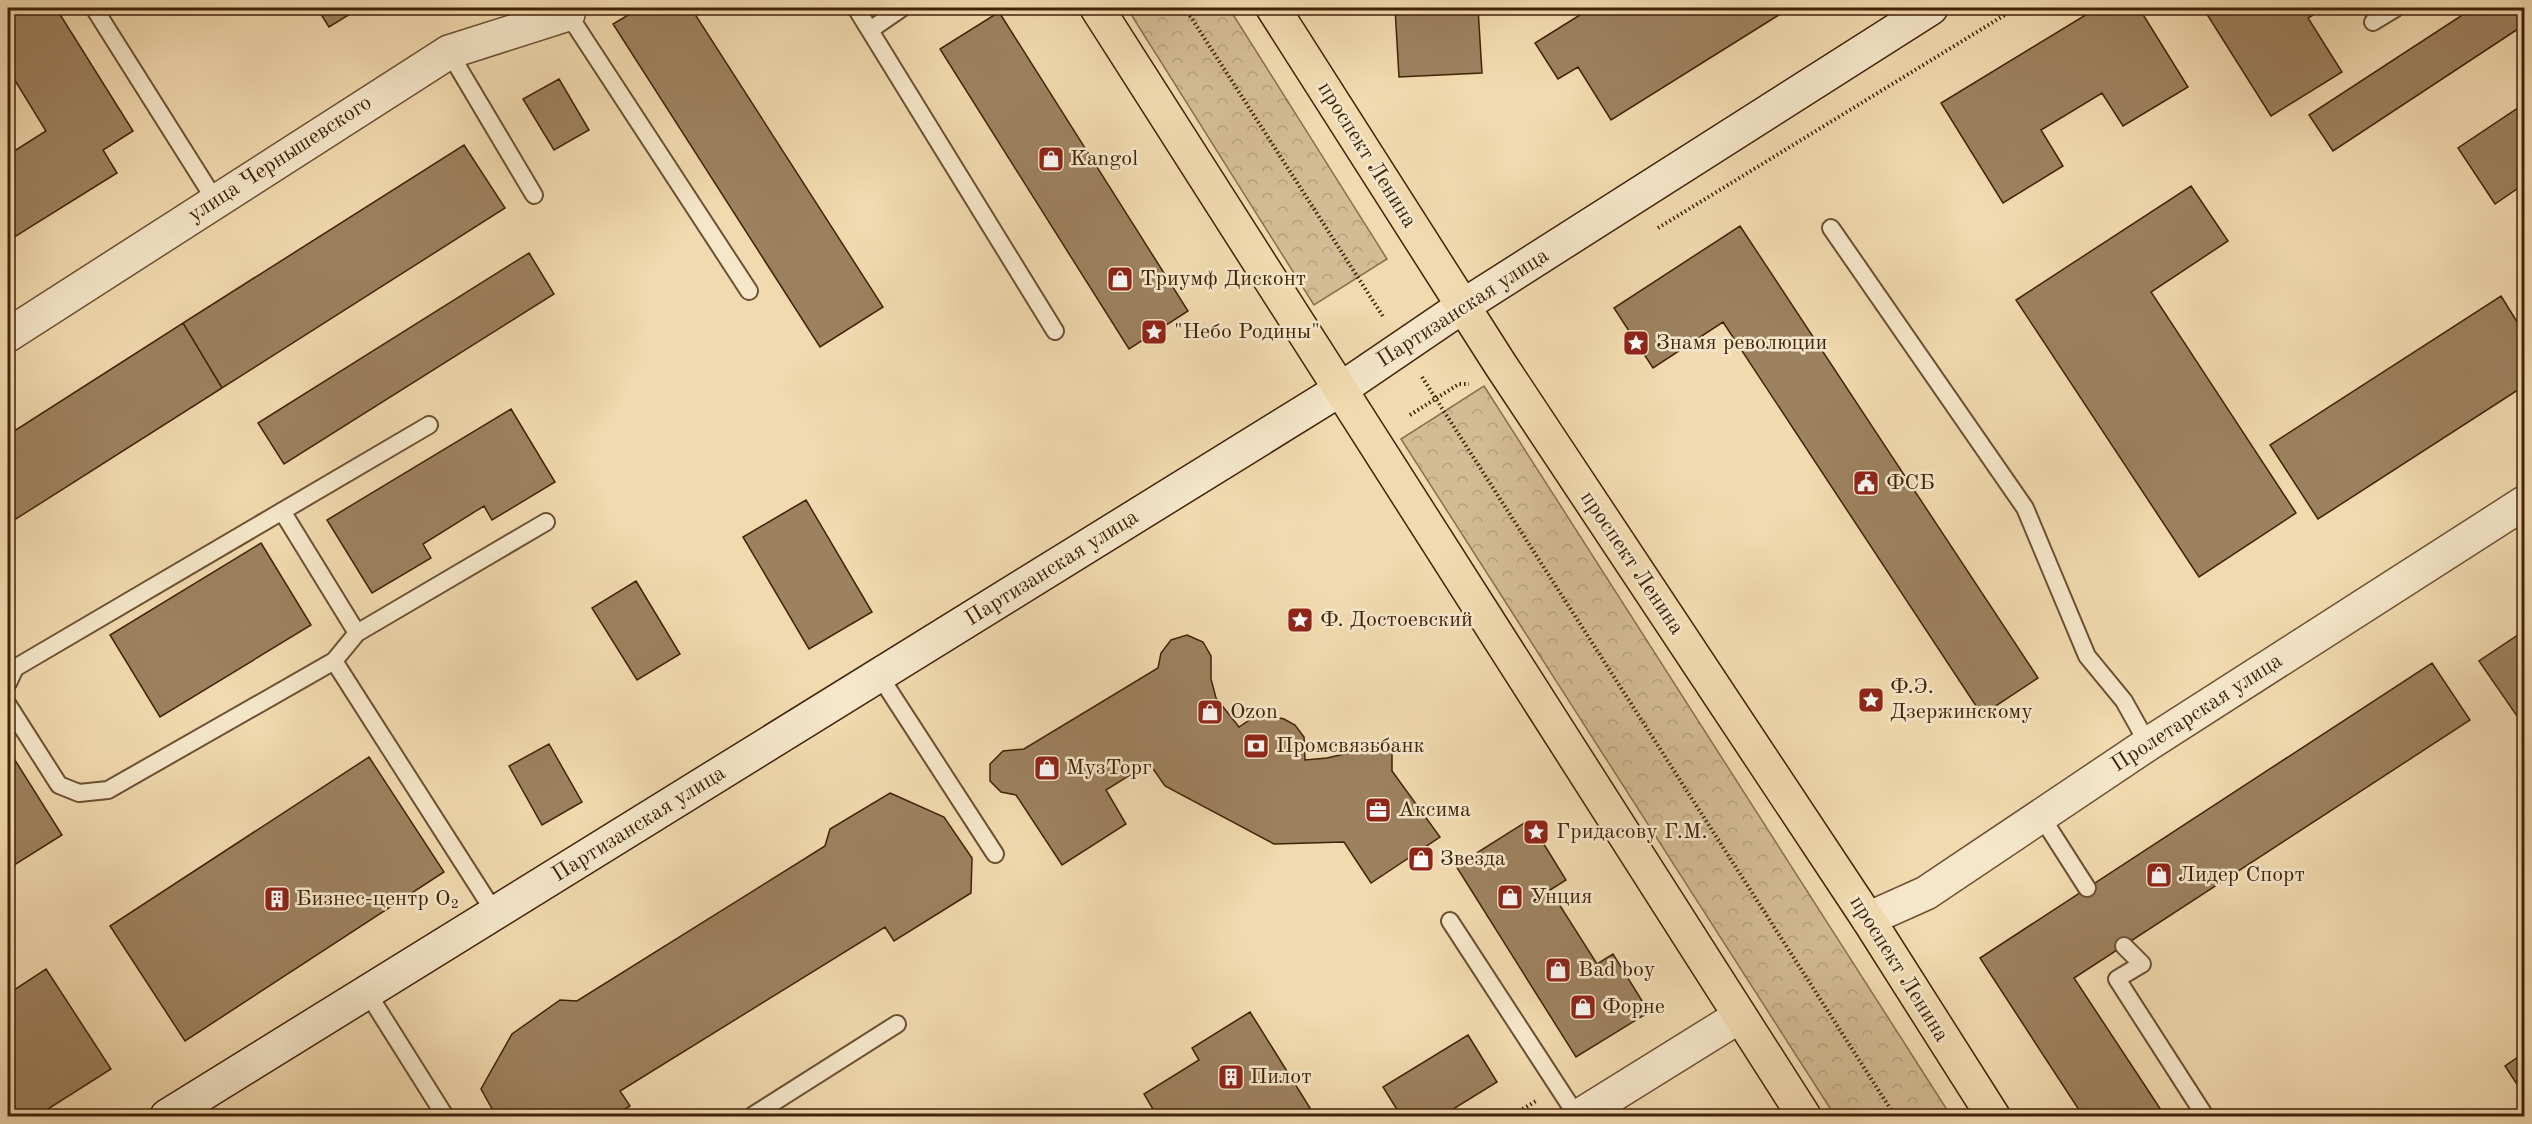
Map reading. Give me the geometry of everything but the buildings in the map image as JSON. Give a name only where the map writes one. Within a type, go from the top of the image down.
[{"type":"main road","points":[[1097,8],[1804,1116]]},
{"type":"main road","name":"проспект Ленина","points":[[1273,8],[1463,306],[1868,919],[1993,1116]]},
{"type":"main road","name":"Партизанская улица","points":[[167,1116],[1341,389],[1463,306],[1931,8]]},
{"type":"main road","name":"улица Чернышевского","points":[[8,335],[448,52],[568,14]]},
{"type":"main road","name":"Пролетарская улица","points":[[1868,919],[1926,893],[2148,744],[2524,503]]},
{"type":"main road","points":[[1578,1116],[1740,1016]]},
{"type":"lane","points":[[94,8],[215,200]]},
{"type":"lane","points":[[856,8],[1055,331]]},
{"type":"lane","points":[[870,30],[902,8]]},
{"type":"lane","points":[[2373,22],[2396,8]]},
{"type":"lane","points":[[568,14],[749,291]]},
{"type":"lane","points":[[448,52],[534,195]]},
{"type":"lane","points":[[1831,228],[2025,508],[2087,656],[2124,701],[2148,744]]},
{"type":"lane","points":[[8,683],[15,668],[429,425]]},
{"type":"lane","points":[[282,511],[357,633]]},
{"type":"lane","points":[[8,705],[59,785],[80,793],[108,790],[334,661],[357,633],[546,522]]},
{"type":"lane","points":[[334,661],[495,913]]},
{"type":"lane","points":[[879,675],[995,854]]},
{"type":"lane","points":[[2042,816],[2087,888]]},
{"type":"lane","points":[[1450,921],[1578,1116]]},
{"type":"lane","points":[[2124,946],[2142,964],[2117,979],[2205,1116]]},
{"type":"lane","points":[[367,992],[445,1116]]},
{"type":"lane","points":[[752,1116],[897,1024]]},
{"type":"path","points":[[1185,8],[1895,1116]]},
{"type":"path","points":[[1654,230],[2016,8]]},
{"type":"path","points":[[1410,415],[1459,384],[1471,384]]},
{"type":"green space","points":[[1127,8],[1229,8],[1387,259],[1314,305]]},
{"type":"green space","points":[[1484,386],[1951,1116],[1835,1116],[1401,439]]},
{"type":"place","name":"Kangol","points":[[1051,159]]},
{"type":"place","name":"Триумф Дисконт","points":[[1120,279]]},
{"type":"place","name":"\"Небо Родины\"","points":[[1154,332]]},
{"type":"place","name":"Знамя революции","points":[[1636,343]]},
{"type":"place","name":"ФСБ","points":[[1866,483]]},
{"type":"place","name":"Ф. Достоевский","points":[[1300,620]]},
{"type":"place","name":"Ф.Э. Дзержинскому","points":[[1871,700]]},
{"type":"place","name":"Ozon","points":[[1210,712]]},
{"type":"place","name":"Промсвязьбанк","points":[[1256,746]]},
{"type":"place","name":"МузТорг","points":[[1047,768]]},
{"type":"place","name":"Аксима","points":[[1378,810]]},
{"type":"place","name":"Гридасову Г.М.","points":[[1536,832]]},
{"type":"place","name":"Звезда","points":[[1421,859]]},
{"type":"place","name":"Лидер Спорт","points":[[2159,875]]},
{"type":"place","name":"Унция","points":[[1510,897]]},
{"type":"place","name":"Бизнес-центр O₂","points":[[277,899]]},
{"type":"place","name":"Bad boy","points":[[1558,970]]},
{"type":"place","name":"Форне","points":[[1583,1007]]},
{"type":"place","name":"Пилот","points":[[1231,1077]]}]
